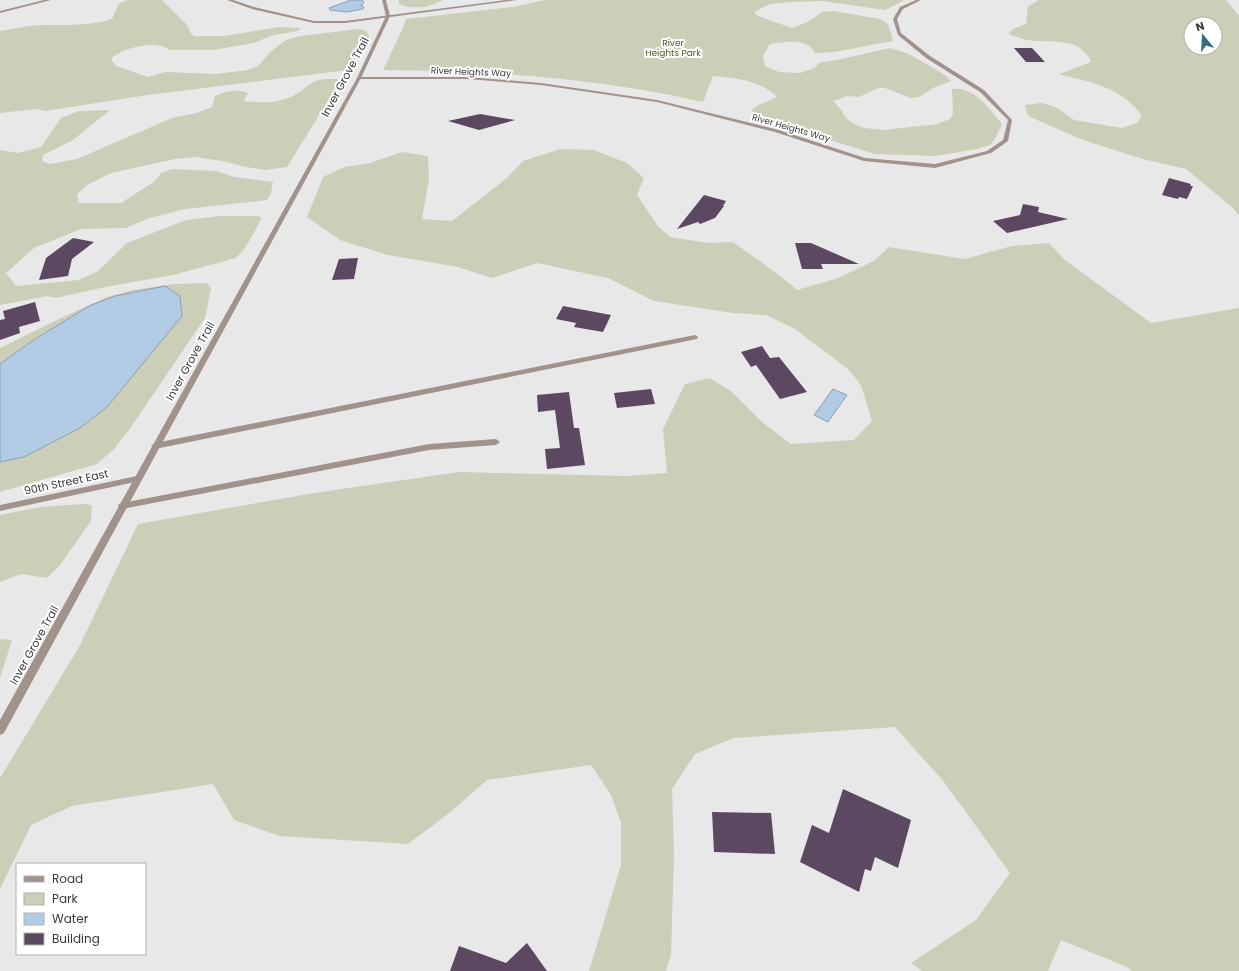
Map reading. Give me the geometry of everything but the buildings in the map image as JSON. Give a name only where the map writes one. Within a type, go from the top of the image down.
[{"type":"street","points":[[26,0],[31,5]]},
{"type":"street","points":[[0,12],[49,0]]},
{"type":"street","points":[[229,0],[253,8],[314,22],[345,22],[515,0]]},
{"type":"street","points":[[384,0],[388,16]]},
{"type":"street","name":"River Heights Way","points":[[359,78],[468,78],[542,84],[657,101],[777,131],[864,159],[935,166],[989,152],[1005,141],[1010,120],[982,91],[928,57],[899,34],[895,19],[901,8],[919,0]]},
{"type":"street","name":"Inver Grove Trail","points":[[0,730],[155,446],[359,78],[388,16]]},
{"type":"street","points":[[155,446],[695,337]]},
{"type":"street","points":[[122,506],[429,447],[496,442]]},
{"type":"street","name":"90th Street East","points":[[0,508],[137,479]]},
{"type":"green space","points":[[129,0],[162,0],[188,26],[190,32],[194,36],[224,36],[279,27],[301,28],[297,31],[270,36],[254,43],[213,50],[169,50],[156,45],[139,46],[123,51],[111,59],[116,66],[148,77],[166,72],[216,74],[248,70],[258,66],[270,52],[286,40],[301,36],[359,29],[366,31],[369,37],[348,70],[148,95],[45,111],[37,109],[0,113],[0,31],[44,25],[78,25],[96,23],[112,19],[119,3]]},
{"type":"green space","points":[[399,0],[442,0],[432,5],[410,7],[399,4]]},
{"type":"green space","name":"River Heights Park","points":[[545,0],[905,0],[885,10],[822,1],[770,4],[754,12],[758,16],[792,28],[808,22],[822,12],[834,11],[880,19],[888,24],[893,41],[825,53],[815,53],[812,48],[807,45],[795,42],[770,44],[763,56],[765,66],[779,72],[800,73],[814,68],[819,63],[890,48],[909,54],[945,75],[951,81],[933,88],[919,97],[911,98],[885,88],[878,88],[859,97],[848,96],[833,101],[845,117],[852,123],[864,128],[884,130],[938,124],[950,119],[953,113],[952,89],[960,89],[968,91],[981,100],[1002,124],[995,139],[990,145],[977,149],[936,156],[875,154],[781,125],[751,111],[760,104],[777,97],[771,91],[755,83],[738,79],[713,76],[703,102],[624,87],[544,77],[463,72],[383,70],[406,19],[513,7]]},
{"type":"green space","points":[[1039,0],[1226,0],[1239,16],[1239,216],[1233,208],[1186,169],[1143,159],[1083,140],[1028,116],[1025,105],[1041,103],[1056,107],[1074,120],[1122,128],[1137,123],[1142,116],[1125,98],[1115,92],[1095,84],[1059,74],[1091,62],[1086,53],[1079,48],[1072,44],[1063,42],[1027,40],[1008,34],[1013,29],[1026,24],[1028,6]]},
{"type":"green space","points":[[325,79],[337,79],[341,82],[287,167],[265,170],[223,161],[194,157],[175,159],[111,173],[87,185],[77,194],[79,203],[121,203],[155,181],[161,173],[172,169],[216,171],[234,177],[273,182],[271,193],[267,200],[185,209],[150,218],[126,228],[81,229],[34,248],[6,273],[16,286],[79,280],[98,271],[127,243],[186,220],[219,216],[258,216],[262,218],[245,248],[236,258],[173,275],[105,287],[56,298],[47,296],[0,305],[0,150],[18,153],[41,147],[61,118],[79,111],[110,110],[73,140],[43,155],[42,161],[50,164],[77,159],[172,118],[197,113],[212,107],[215,96],[223,93],[244,91],[248,93],[244,101],[271,102],[291,97],[313,82]]},
{"type":"green space","points":[[560,149],[594,150],[627,163],[644,178],[637,195],[657,225],[670,237],[708,243],[733,242],[797,290],[838,278],[874,261],[889,247],[964,259],[1012,246],[1049,243],[1065,260],[1151,323],[1239,308],[1239,971],[1132,971],[1127,967],[1061,940],[1048,971],[922,971],[911,963],[976,920],[1010,873],[944,782],[895,727],[734,738],[695,754],[672,789],[674,853],[671,955],[666,971],[589,971],[621,865],[621,823],[611,795],[591,765],[487,780],[448,814],[408,844],[279,836],[234,820],[213,784],[72,806],[31,825],[0,889],[0,778],[79,647],[138,524],[314,493],[459,472],[626,476],[667,473],[663,429],[685,384],[710,378],[732,392],[762,422],[791,444],[854,440],[872,421],[861,385],[849,370],[795,329],[766,315],[733,313],[654,301],[608,278],[537,263],[492,278],[458,267],[388,255],[340,240],[307,217],[323,177],[344,167],[370,163],[402,152],[428,156],[429,179],[422,219],[452,221],[507,178],[523,161]]},
{"type":"green space","points":[[207,283],[211,289],[205,318],[129,430],[114,449],[97,464],[0,492],[0,348],[107,297],[133,290],[174,284]]},
{"type":"green space","points":[[83,504],[92,505],[91,521],[60,565],[47,578],[21,574],[0,582],[0,515],[40,507]]},
{"type":"green space","points":[[0,639],[12,640],[0,678]]},
{"type":"water","points":[[351,0],[362,0],[364,2],[361,5],[364,7],[363,9],[347,12],[330,10],[329,8]]},
{"type":"water","points":[[165,286],[180,296],[182,316],[107,407],[80,428],[24,457],[0,462],[0,364],[35,339],[89,306],[115,296]]},
{"type":"water","points":[[833,389],[847,395],[828,422],[814,415]]}]
